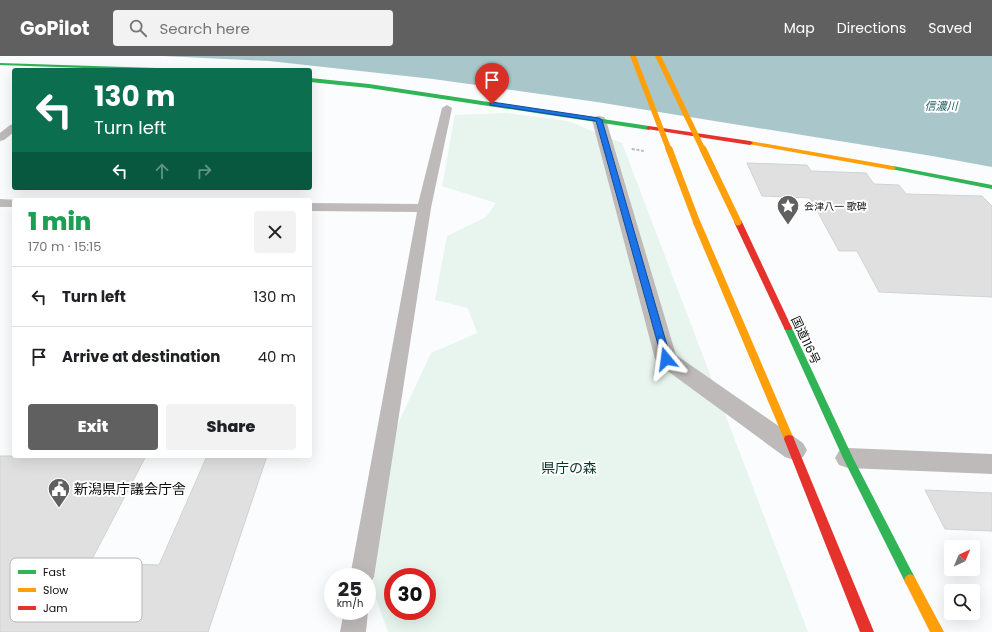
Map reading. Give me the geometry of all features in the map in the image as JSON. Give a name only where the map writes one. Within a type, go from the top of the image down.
[{"type":"main road","points":[[633,56],[697,223],[794,450],[867,632]]},
{"type":"main road","name":"国道116号","points":[[658,56],[738,222],[848,458],[937,632]]},
{"type":"main road","points":[[0,64],[140,68]]},
{"type":"main road","points":[[312,80],[369,86],[790,149],[992,187]]},
{"type":"street","points":[[599,120],[666,359],[794,450]]},
{"type":"street","points":[[848,458],[992,464]]},
{"type":"lane","points":[[364,568],[424,208],[447,108]]},
{"type":"lane","points":[[0,138],[12,129]]},
{"type":"lane","points":[[0,203],[12,203]]},
{"type":"lane","points":[[312,207],[424,208]]},
{"type":"lane","points":[[353,632],[355,620]]},
{"type":"green space","name":"県庁の森","points":[[506,113],[568,121],[622,143],[808,632],[388,632],[376,598],[376,568],[375,568],[395,430],[431,353],[477,333],[468,308],[435,300],[447,236],[486,217],[496,203],[442,186],[455,115]]},
{"type":"water","name":"信濃川","points":[[163,56],[992,56],[992,167],[597,102],[433,79],[269,61]]},
{"type":"building","points":[[747,163],[807,165],[811,171],[866,173],[874,184],[899,185],[906,194],[982,196],[992,206],[992,297],[879,292],[857,251],[839,251],[810,198],[762,196]]},
{"type":"building","name":"新潟県庁議会庁舎","points":[[0,456],[12,456],[12,458],[145,458],[93,558],[10,558],[10,622],[142,622],[142,565],[159,565],[206,458],[266,458],[208,632],[0,632]]},
{"type":"building","points":[[925,490],[992,493],[992,531],[945,529]]},
{"type":"traffic: fast","points":[[0,64],[125,68]]},
{"type":"traffic: fast","points":[[312,80],[369,86],[649,128]]},
{"type":"traffic: fast","points":[[893,168],[992,187]]},
{"type":"traffic: fast","points":[[788,328],[848,458],[910,580]]},
{"type":"traffic: slow","points":[[633,56],[697,223]]},
{"type":"traffic: slow","points":[[658,56],[738,222]]},
{"type":"traffic: slow","points":[[750,143],[893,168]]},
{"type":"traffic: slow","points":[[697,223],[789,439]]},
{"type":"traffic: slow","points":[[910,580],[937,632]]},
{"type":"traffic: jam","points":[[649,128],[750,143]]},
{"type":"traffic: jam","points":[[738,222],[788,328]]},
{"type":"traffic: jam","points":[[789,439],[867,632]]},
{"type":"place","name":"会津八一 歌碑","points":[[788,226]]},
{"type":"place","name":"新潟県庁議会庁舎","points":[[59,508]]},
{"type":"route","points":[[492,104],[599,120],[666,359]]}]
